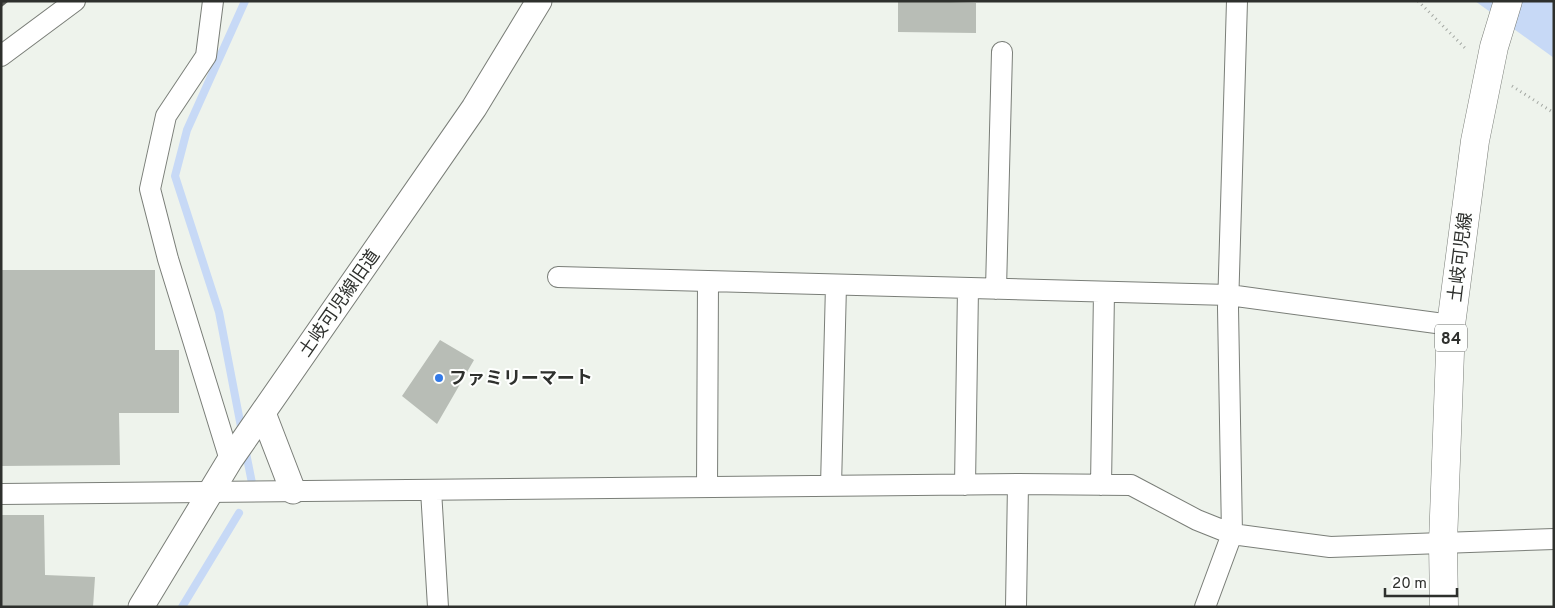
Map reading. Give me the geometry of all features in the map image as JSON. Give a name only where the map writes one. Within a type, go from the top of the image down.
[{"type":"main road","name":"土岐可児線","points":[[1444,607],[1442,544],[1451,325],[1475,141],[1492,59],[1508,1]]},
{"type":"street","points":[[1,56],[75,1]]},
{"type":"street","points":[[213,1],[206,56],[166,116],[150,189],[168,260],[230,460]]},
{"type":"street","name":"土岐可児線旧道","points":[[141,607],[230,460],[474,108],[539,1]]},
{"type":"street","points":[[1205,607],[1232,534],[1229,295],[1238,1]]},
{"type":"street","points":[[996,289],[1002,52]]},
{"type":"street","points":[[558,277],[1229,295],[1451,325]]},
{"type":"street","points":[[707,487],[708,281]]},
{"type":"street","points":[[831,486],[836,285]]},
{"type":"street","points":[[964,485],[968,288]]},
{"type":"street","points":[[1101,484],[1104,292]]},
{"type":"street","points":[[259,418],[293,491]]},
{"type":"street","points":[[1016,607],[1018,484]]},
{"type":"street","points":[[1,494],[1101,484],[1131,485],[1197,520],[1232,534],[1330,547],[1554,539]]},
{"type":"street","points":[[431,490],[438,607]]},
{"type":"path","points":[[1418,1],[1492,59],[1554,113]]},
{"type":"water","points":[[1475,1],[1554,1],[1554,58]]},
{"type":"building","points":[[898,1],[976,3],[976,33],[898,32]]},
{"type":"building","points":[[1,270],[155,270],[155,350],[179,350],[179,413],[119,413],[120,465],[1,466]]},
{"type":"building","name":"ファミリーマート","points":[[440,340],[474,360],[437,424],[402,396]]},
{"type":"building","points":[[1,515],[44,515],[45,575],[95,577],[93,607],[1,607]]},
{"type":"waterway","points":[[242,432],[219,312],[175,176],[187,130],[245,1]]},
{"type":"waterway","points":[[245,448],[253,488]]},
{"type":"waterway","points":[[182,607],[239,513]]},
{"type":"railway","points":[[1,5],[6,1]]},
{"type":"place","name":"ファミリーマート","points":[[439,378]]}]
